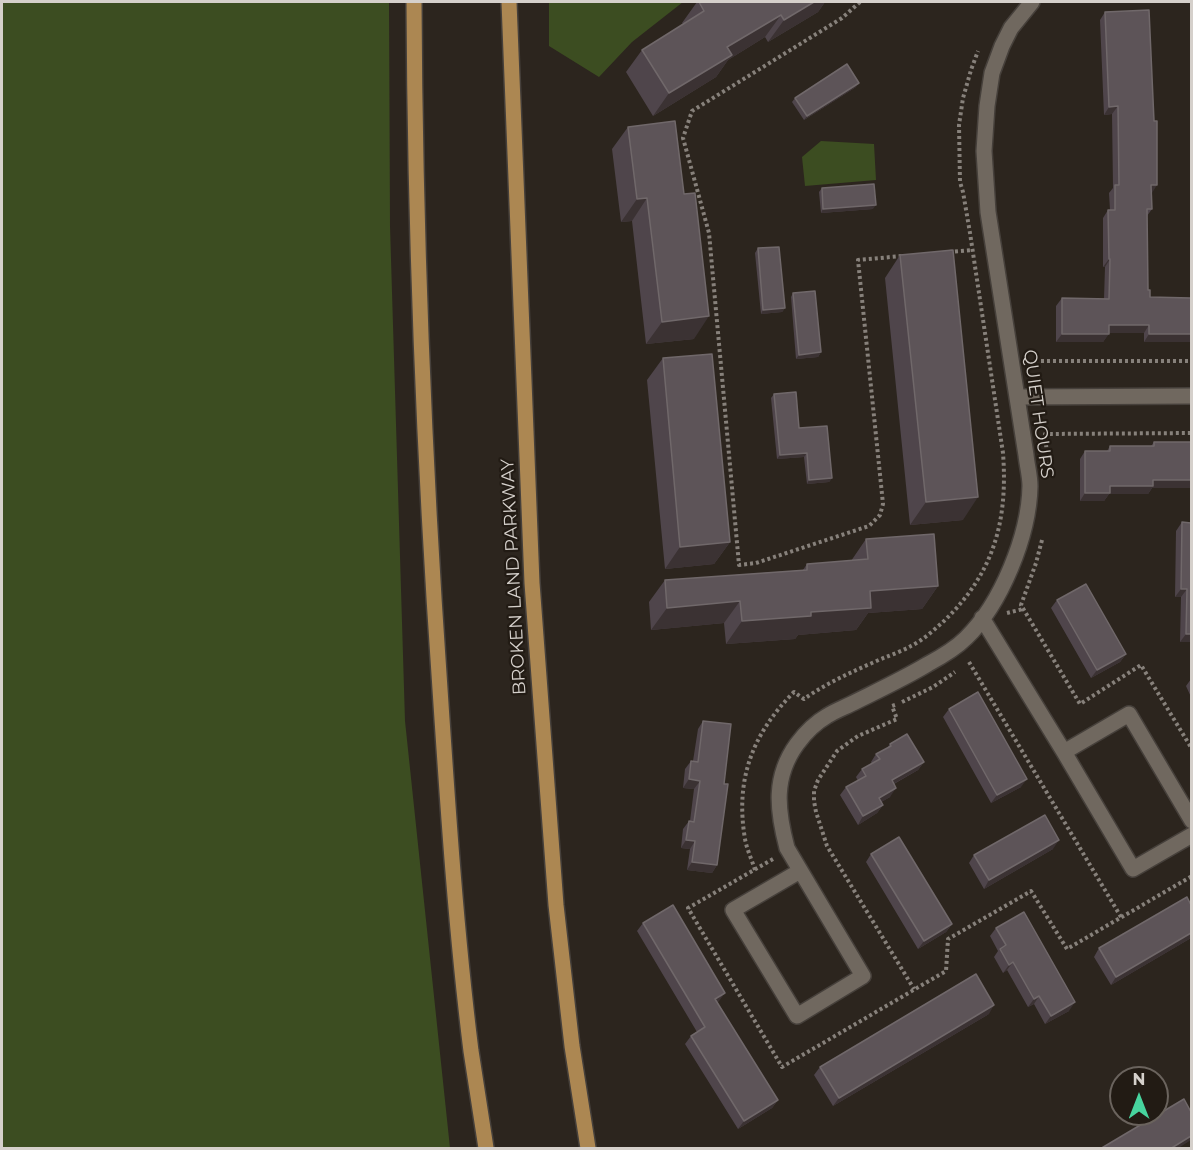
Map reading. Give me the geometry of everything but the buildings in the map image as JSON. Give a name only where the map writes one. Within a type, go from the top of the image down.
[{"type":"main road","points":[[414,2],[417,187],[432,578],[457,911],[471,1050],[486,1149]]},
{"type":"main road","name":"BROKEN LAND PARKWAY","points":[[509,2],[518,195],[524,414],[534,606],[556,905],[572,1046],[588,1149]]},
{"type":"street","name":"QUIET HOURS","points":[[800,871],[733,910],[797,1016],[863,976],[787,848],[778,801],[780,780],[788,756],[805,734],[826,716],[918,670],[965,639],[1000,591],[1012,568],[1026,513],[1030,486],[988,212],[984,151],[992,73],[1011,28],[1032,2]]},
{"type":"street","points":[[1018,397],[1191,396]]},
{"type":"street","points":[[982,618],[1133,869],[1191,835]]},
{"type":"street","points":[[1064,752],[1129,714],[1191,821]]},
{"type":"path","points":[[860,2],[842,18],[692,111],[683,138],[709,233],[739,565],[756,563],[869,526],[880,515],[884,504],[858,260],[904,256]]},
{"type":"path","points":[[755,870],[746,841],[743,789],[754,746],[767,724],[794,692],[804,699],[821,687],[911,646],[930,633],[964,599],[980,575],[991,554],[998,531],[1005,480],[1003,453],[960,182],[959,124],[970,70],[980,46]]},
{"type":"path","points":[[949,252],[972,250]]},
{"type":"path","points":[[1035,361],[1191,361]]},
{"type":"path","points":[[1048,466],[1045,434],[1191,433]]},
{"type":"path","points":[[1043,536],[1021,605],[1080,704],[1142,665],[1191,749]]},
{"type":"path","points":[[914,989],[827,846],[816,812],[814,791],[824,770],[837,751],[846,743],[897,719],[892,706],[933,687],[969,662],[980,653],[1007,613],[1023,609]]},
{"type":"path","points":[[969,662],[1121,917]]},
{"type":"path","points":[[787,848],[770,862],[688,908],[782,1067],[946,970],[948,939],[1031,891],[1067,949],[1191,876]]},
{"type":"green space","points":[[2,2],[389,2],[390,226],[405,721],[450,1148],[2,1148]]},
{"type":"green space","points":[[549,2],[683,2],[632,42],[599,77],[549,46]]},
{"type":"green space","points":[[821,141],[874,144],[876,180],[805,186],[802,157]]}]
